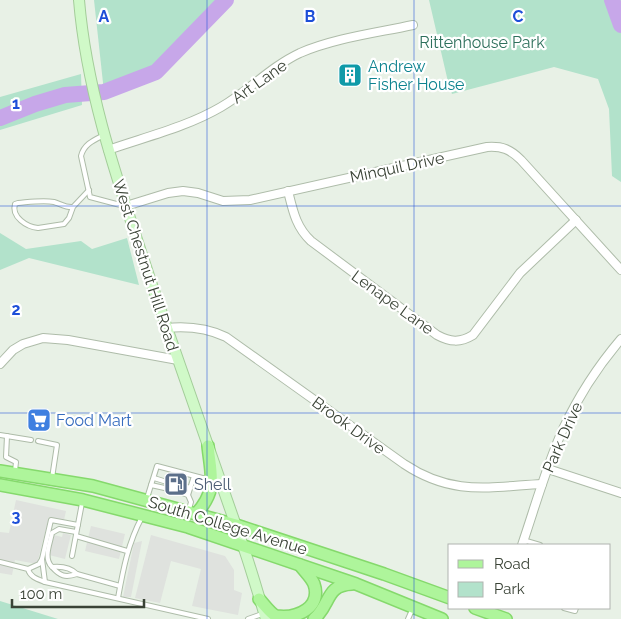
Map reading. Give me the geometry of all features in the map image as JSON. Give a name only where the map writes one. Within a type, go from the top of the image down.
[{"type":"main road","points":[[192,512],[206,503],[211,492],[212,481],[208,446]]},
{"type":"main road","name":"South College Avenue","points":[[0,471],[94,486],[192,512],[384,574],[448,597]]},
{"type":"main road","name":"South College Avenue","points":[[0,485],[83,500],[188,527],[356,584],[442,619]]},
{"type":"main road","points":[[260,599],[275,616],[286,618],[298,617],[306,613],[315,601],[314,585],[299,564]]},
{"type":"main road","points":[[314,619],[323,608],[332,591],[339,585],[356,584]]},
{"type":"main road","points":[[479,609],[501,614]]},
{"type":"street","name":"West Chestnut Hill Road","points":[[79,0],[82,34],[108,150],[167,328],[243,545],[265,616]]},
{"type":"street","name":"Art Lane","points":[[108,150],[186,123],[219,108],[275,67],[312,48],[414,25]]},
{"type":"street","name":"Minquil Drive","points":[[126,206],[183,190],[231,202],[250,200],[495,146],[503,147],[515,154],[621,270]]},
{"type":"street","name":"Lenape Lane","points":[[288,191],[296,221],[311,241],[437,335],[449,340],[461,340],[473,335],[520,273],[576,220]]},
{"type":"street","name":"Brook Drive","points":[[167,328],[201,329],[218,334],[234,342],[404,464],[429,479],[447,485],[467,488],[542,484]]},
{"type":"street","points":[[0,364],[13,350],[23,344],[43,338],[68,340],[178,360]]},
{"type":"street","name":"Park Drive","points":[[523,543],[562,430],[598,369],[621,339]]},
{"type":"street","points":[[548,469],[621,493]]},
{"type":"lane","points":[[104,135],[83,149],[82,156],[90,198],[126,206]]},
{"type":"lane","points":[[73,207],[44,201],[18,203],[15,204],[14,209],[16,216],[22,221],[38,228],[64,224],[69,218],[73,207],[89,190]]},
{"type":"lane","points":[[0,435],[31,440]]},
{"type":"lane","points":[[7,436],[6,457],[16,462],[14,474]]},
{"type":"lane","points":[[38,441],[57,444],[51,479]]},
{"type":"lane","points":[[147,500],[157,466],[212,481]]},
{"type":"lane","points":[[192,512],[188,495],[194,476]]},
{"type":"lane","points":[[154,478],[170,483]]},
{"type":"lane","points":[[152,484],[168,489]]},
{"type":"lane","points":[[181,485],[190,488]]},
{"type":"lane","points":[[179,492],[188,495]]},
{"type":"lane","points":[[72,556],[83,500]]},
{"type":"lane","points":[[118,598],[127,551],[133,533],[143,515]]},
{"type":"lane","points":[[0,562],[28,569],[39,564],[51,520],[78,525]]},
{"type":"lane","points":[[77,574],[69,577],[59,575],[48,563],[47,554],[52,534],[59,529],[127,551]]},
{"type":"lane","points":[[42,558],[45,582]]},
{"type":"lane","points":[[52,567],[60,566],[72,569],[77,574],[120,586]]},
{"type":"lane","points":[[28,569],[29,574],[45,582],[208,619]]},
{"type":"lane","points":[[408,619],[413,608]]},
{"type":"lane","points":[[248,619],[265,616]]},
{"type":"green space","points":[[94,0],[226,0],[156,72],[104,92]]},
{"type":"green space","name":"Rittenhouse Park","points":[[429,0],[621,0],[621,182],[612,176],[609,109],[598,79],[554,67],[452,94]]},
{"type":"green space","points":[[81,74],[82,105],[0,130],[0,97]]},
{"type":"green space","points":[[0,233],[26,249],[81,241],[92,249],[127,238],[139,285],[29,258],[0,270]]},
{"type":"green space","points":[[0,601],[58,619],[0,619]]},
{"type":"shaded area","points":[[16,500],[66,511],[64,520],[49,517],[37,564],[15,560],[12,575],[0,573],[0,532],[9,533]]},
{"type":"shaded area","points":[[91,526],[125,534],[119,559],[85,551]]},
{"type":"shaded area","points":[[63,533],[71,535],[65,559],[49,555],[54,535],[62,537]]},
{"type":"shaded area","points":[[151,535],[225,556],[234,570],[234,590],[242,593],[238,615],[192,606],[201,569],[171,561],[160,603],[135,598]]},
{"type":"shaded area","points":[[142,541],[131,597],[123,597],[134,543]]},
{"type":"waterway","points":[[0,118],[35,104],[65,95],[104,92],[156,72],[226,0]]},
{"type":"waterway","points":[[612,0],[621,25]]},
{"type":"place","name":"Andrew Fisher House","points":[[350,75]]},
{"type":"place","name":"Food Mart","points":[[39,420]]},
{"type":"place","name":"Shell","points":[[176,484]]}]
